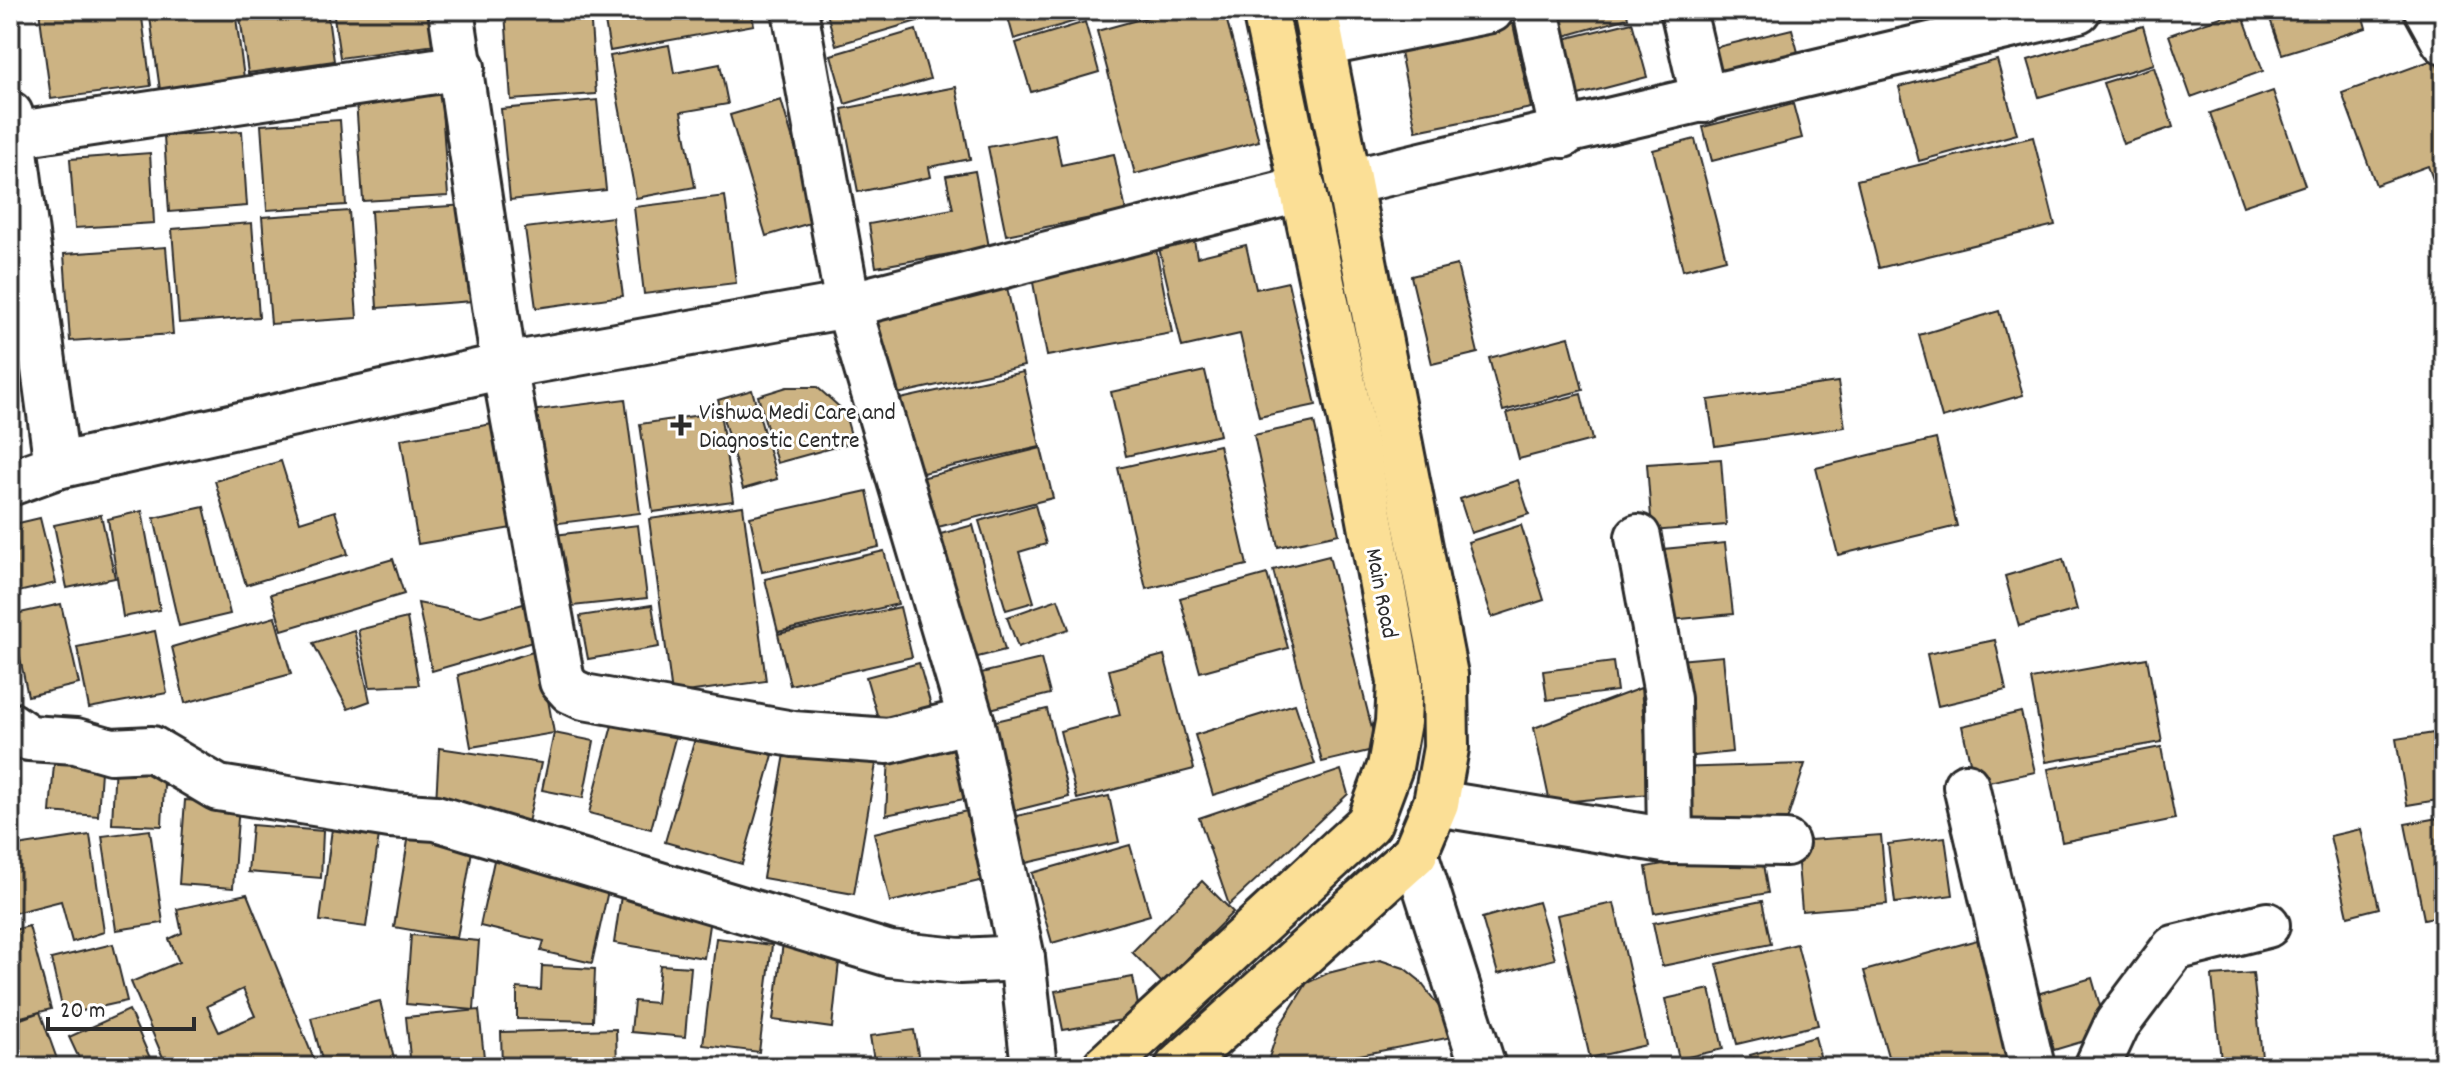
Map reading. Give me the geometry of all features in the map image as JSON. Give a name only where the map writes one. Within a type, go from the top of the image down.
[{"type":"main road","name":"Main Road","points":[[1105,1067],[1369,823],[1390,767],[1398,722],[1400,682],[1265,10]]},
{"type":"main road","name":"Main Road","points":[[1178,1067],[1415,853],[1436,803],[1446,748],[1445,675],[1318,27]]},
{"type":"street","points":[[451,10],[462,67],[504,366],[562,681],[571,691],[584,697],[793,734],[888,741],[971,720]]},
{"type":"street","points":[[795,10],[848,305],[971,720],[1022,958],[1034,1067]]},
{"type":"street","points":[[1318,27],[1491,10]]},
{"type":"street","points":[[1536,10],[1563,135]]},
{"type":"street","points":[[1683,10],[1704,100]]},
{"type":"street","points":[[1350,182],[1563,135],[2078,10]]},
{"type":"street","points":[[2427,10],[2444,41]]},
{"type":"street","points":[[57,466],[11,125],[462,67]]},
{"type":"street","points":[[10,483],[57,466],[504,366],[848,305],[1303,189]]},
{"type":"street","points":[[1638,537],[1668,699],[1670,841]]},
{"type":"street","points":[[10,725],[29,738],[76,741],[111,751],[152,749],[218,788],[260,797],[436,818],[890,954],[959,961],[1022,958]]},
{"type":"street","points":[[1966,786],[2032,1067]]},
{"type":"street","points":[[1436,803],[1670,841],[1786,843]]},
{"type":"street","points":[[1415,853],[1483,1067]]},
{"type":"street","points":[[2097,1067],[2117,1024],[2174,948],[2267,925]]},
{"type":"building","points":[[39,10],[141,10],[151,86],[51,99]]},
{"type":"building","points":[[149,10],[235,10],[244,78],[160,90]]},
{"type":"building","points":[[239,10],[327,10],[334,61],[248,73]]},
{"type":"building","points":[[333,10],[431,10],[436,45],[340,58]]},
{"type":"building","points":[[590,10],[596,94],[511,100],[505,12]]},
{"type":"building","points":[[603,10],[751,10],[754,25],[610,51]]},
{"type":"building","points":[[826,10],[922,10],[924,19],[836,45]]},
{"type":"building","points":[[1006,10],[1084,10],[1086,18],[1014,39]]},
{"type":"building","points":[[1158,10],[1224,10],[1259,141],[1135,174],[1097,31],[1159,14]]},
{"type":"building","points":[[1558,10],[1626,10],[1628,18],[1561,37]]},
{"type":"building","points":[[2241,10],[2263,71],[2191,97],[2169,35]]},
{"type":"building","points":[[2267,10],[2361,10],[2366,28],[2282,54]]},
{"type":"building","points":[[1085,22],[1099,72],[1031,92],[1016,43]]},
{"type":"building","points":[[1632,22],[1647,77],[1571,97],[1556,41]]},
{"type":"building","points":[[1513,24],[1531,108],[1416,131],[1399,47]]},
{"type":"building","points":[[2143,26],[2154,64],[2039,97],[2028,60]]},
{"type":"building","points":[[1792,29],[1800,60],[1713,81],[1705,50]]},
{"type":"building","points":[[916,30],[930,79],[845,104],[831,55]]},
{"type":"building","points":[[669,45],[674,73],[720,64],[728,104],[681,112],[695,187],[636,198],[610,56]]},
{"type":"building","points":[[2435,59],[2444,85],[2444,209],[2428,166],[2376,185],[2342,93]]},
{"type":"building","points":[[1997,60],[2017,134],[1919,161],[1899,87]]},
{"type":"building","points":[[2154,67],[2173,127],[2123,144],[2103,83]]},
{"type":"building","points":[[956,87],[970,159],[929,167],[931,177],[858,192],[842,109]]},
{"type":"building","points":[[2273,91],[2305,185],[2243,206],[2210,113]]},
{"type":"building","points":[[441,94],[448,196],[363,201],[356,100]]},
{"type":"building","points":[[597,100],[606,190],[510,200],[501,109]]},
{"type":"building","points":[[781,100],[817,221],[766,236],[730,115]]},
{"type":"building","points":[[1793,104],[1802,138],[1712,161],[1703,127]]},
{"type":"building","points":[[340,120],[346,205],[267,210],[261,125]]},
{"type":"building","points":[[242,131],[247,206],[169,212],[164,136]]},
{"type":"building","points":[[1055,134],[1061,165],[1114,154],[1126,211],[1006,235],[988,147]]},
{"type":"building","points":[[2033,137],[2055,225],[1879,268],[1857,180]]},
{"type":"building","points":[[1695,139],[1726,259],[1683,270],[1653,150]]},
{"type":"building","points":[[150,153],[154,223],[75,228],[70,159]]},
{"type":"building","points":[[975,171],[989,247],[876,267],[869,224],[953,209],[946,176]]},
{"type":"building","points":[[725,196],[736,283],[644,294],[634,207]]},
{"type":"building","points":[[467,205],[473,301],[377,308],[371,211]]},
{"type":"building","points":[[349,211],[357,318],[271,324],[262,217]]},
{"type":"building","points":[[612,217],[623,296],[536,308],[525,228]]},
{"type":"building","points":[[252,223],[259,317],[179,323],[172,229]]},
{"type":"building","points":[[1194,240],[1197,257],[1246,245],[1256,289],[1288,282],[1316,405],[1259,417],[1240,334],[1182,347],[1159,248]]},
{"type":"building","points":[[166,247],[173,334],[70,341],[64,254]]},
{"type":"building","points":[[1156,249],[1172,333],[1047,356],[1031,272]]},
{"type":"building","points":[[1457,265],[1478,353],[1432,364],[1411,276]]},
{"type":"building","points":[[1006,283],[1024,366],[888,396],[869,314]]},
{"type":"building","points":[[1999,311],[2023,395],[1942,418],[1919,335]]},
{"type":"building","points":[[1569,337],[1583,390],[1503,411],[1489,358]]},
{"type":"building","points":[[1205,371],[1220,435],[1126,456],[1111,392]]},
{"type":"building","points":[[1023,372],[1040,447],[918,474],[900,399]]},
{"type":"building","points":[[1838,382],[1845,427],[1715,446],[1708,400]]},
{"type":"building","points":[[787,387],[817,387],[844,411],[853,442],[777,463],[758,396]]},
{"type":"building","points":[[752,390],[777,479],[743,489],[718,400]]},
{"type":"building","points":[[1581,394],[1592,440],[1519,459],[1507,413]]},
{"type":"building","points":[[625,399],[640,513],[536,526],[521,412]]},
{"type":"building","points":[[720,412],[733,501],[653,512],[640,424]]},
{"type":"building","points":[[505,422],[523,526],[418,544],[401,439]]},
{"type":"building","points":[[1314,422],[1339,534],[1278,547],[1254,435]]},
{"type":"building","points":[[1936,439],[1957,526],[1838,555],[1816,468]]},
{"type":"building","points":[[1219,445],[1247,565],[1146,589],[1118,468]]},
{"type":"building","points":[[1041,448],[1053,498],[934,528],[921,478]]},
{"type":"building","points":[[1721,459],[1726,525],[1652,531],[1647,464]]},
{"type":"building","points":[[281,461],[300,522],[335,511],[348,554],[246,585],[215,481]]},
{"type":"building","points":[[1518,480],[1529,514],[1471,533],[1460,499]]},
{"type":"building","points":[[867,491],[879,547],[762,572],[750,517]]},
{"type":"building","points":[[1035,505],[1046,544],[1019,552],[1034,602],[1006,610],[979,521]]},
{"type":"building","points":[[743,506],[766,681],[672,694],[649,519]]},
{"type":"building","points":[[204,507],[230,614],[179,626],[154,518]]},
{"type":"building","points":[[142,511],[160,610],[123,617],[108,519]]},
{"type":"building","points":[[101,515],[115,578],[67,588],[54,525]]},
{"type":"building","points":[[40,518],[56,583],[10,594],[10,525]]},
{"type":"building","points":[[638,525],[647,598],[554,608],[546,536]]},
{"type":"building","points":[[973,525],[1005,650],[962,661],[930,537]]},
{"type":"building","points":[[1521,525],[1544,600],[1492,617],[1468,542]]},
{"type":"building","points":[[1725,543],[1733,614],[1660,621],[1653,550]]},
{"type":"building","points":[[884,551],[898,604],[778,632],[765,579]]},
{"type":"building","points":[[1329,556],[1377,749],[1322,762],[1273,570]]},
{"type":"building","points":[[393,559],[404,594],[282,630],[271,594]]},
{"type":"building","points":[[2063,559],[2077,610],[2019,626],[2005,576]]},
{"type":"building","points":[[1267,574],[1288,648],[1200,672],[1180,598]]},
{"type":"building","points":[[1058,599],[1069,629],[1018,647],[1007,617]]},
{"type":"building","points":[[530,602],[536,641],[432,671],[418,603],[481,616]]},
{"type":"building","points":[[61,604],[79,684],[28,696],[11,615]]},
{"type":"building","points":[[652,605],[659,647],[588,659],[580,616]]},
{"type":"building","points":[[900,607],[912,657],[790,685],[778,634]]},
{"type":"building","points":[[275,617],[291,674],[185,703],[172,647]]},
{"type":"building","points":[[407,618],[419,685],[370,687],[358,630]]},
{"type":"building","points":[[354,630],[370,701],[348,709],[313,643]]},
{"type":"building","points":[[155,631],[167,693],[89,708],[77,647]]},
{"type":"building","points":[[1995,640],[2006,690],[1938,706],[1927,654]]},
{"type":"building","points":[[539,650],[554,733],[471,747],[458,675]]},
{"type":"building","points":[[1164,655],[1194,769],[1077,799],[1060,731],[1120,715],[1109,670]]},
{"type":"building","points":[[1723,656],[1732,752],[1676,758],[1667,661]]},
{"type":"building","points":[[2147,658],[2162,742],[2046,762],[2031,679]]},
{"type":"building","points":[[1041,659],[1050,694],[990,709],[981,673]]},
{"type":"building","points":[[1613,662],[1617,691],[1547,700],[1543,671]]},
{"type":"building","points":[[919,663],[935,720],[883,735],[866,677]]},
{"type":"building","points":[[1641,688],[1650,794],[1550,803],[1534,728]]},
{"type":"building","points":[[1295,704],[1315,764],[1213,795],[1195,735]]},
{"type":"building","points":[[1047,709],[1069,797],[1009,812],[987,723]]},
{"type":"building","points":[[2021,712],[2035,772],[1975,785],[1962,726]]},
{"type":"building","points":[[615,714],[677,731],[651,829],[589,813]]},
{"type":"building","points":[[697,732],[773,755],[742,864],[665,842]]},
{"type":"building","points":[[554,733],[594,741],[583,798],[542,790]]},
{"type":"building","points":[[2434,733],[2444,799],[2407,805],[2396,739]]},
{"type":"building","points":[[955,737],[964,799],[886,815],[889,756]]},
{"type":"building","points":[[787,743],[877,758],[854,894],[763,878]]},
{"type":"building","points":[[2161,747],[2175,819],[2062,842],[2048,769]]},
{"type":"building","points":[[439,748],[541,763],[526,832],[436,803]]},
{"type":"building","points":[[55,752],[102,756],[98,816],[50,812]]},
{"type":"building","points":[[115,761],[165,763],[162,826],[112,824]]},
{"type":"building","points":[[1805,764],[1783,833],[1675,835],[1673,768]]},
{"type":"building","points":[[1341,770],[1348,794],[1229,905],[1199,818]]},
{"type":"building","points":[[1109,796],[1119,842],[1017,865],[1007,818]]},
{"type":"building","points":[[185,800],[239,804],[233,888],[179,884]]},
{"type":"building","points":[[971,810],[988,879],[890,902],[874,833]]},
{"type":"building","points":[[2438,818],[2444,851],[2444,915],[2424,919],[2405,824]]},
{"type":"building","points":[[333,821],[380,828],[366,927],[320,921]]},
{"type":"building","points":[[252,825],[323,831],[321,878],[248,872]]},
{"type":"building","points":[[410,828],[474,839],[457,938],[394,927]]},
{"type":"building","points":[[2361,829],[2379,908],[2348,916],[2330,836]]},
{"type":"building","points":[[150,830],[163,923],[116,930],[102,836]]},
{"type":"building","points":[[90,835],[104,932],[72,942],[61,901],[10,914],[10,847]]},
{"type":"building","points":[[1881,835],[1887,904],[1802,911],[1796,841]]},
{"type":"building","points":[[1945,837],[1953,895],[1895,903],[1888,844]]},
{"type":"building","points":[[1130,845],[1150,915],[1052,943],[1032,873]]},
{"type":"building","points":[[1760,847],[1768,893],[1654,913],[1646,867]]},
{"type":"building","points":[[496,851],[611,877],[592,963],[541,951],[544,941],[480,926]]},
{"type":"building","points":[[1202,881],[1233,912],[1162,983],[1132,952]]},
{"type":"building","points":[[622,889],[712,905],[704,958],[614,943]]},
{"type":"building","points":[[247,894],[317,1067],[167,1067],[131,982],[179,962],[169,939],[182,933],[177,909]],"holes":[[[243,989],[255,1016],[219,1032],[207,1006]]]},
{"type":"building","points":[[1762,901],[1771,944],[1662,966],[1653,923]]},
{"type":"building","points":[[1538,902],[1555,959],[1498,974],[1482,918]]},
{"type":"building","points":[[1614,903],[1646,1045],[1590,1058],[1557,915]]},
{"type":"building","points":[[29,926],[51,1009],[10,1020],[10,931]]},
{"type":"building","points":[[411,935],[479,941],[474,1010],[406,1004]]},
{"type":"building","points":[[784,935],[841,943],[832,1028],[773,1020]]},
{"type":"building","points":[[716,938],[772,945],[759,1052],[703,1045]]},
{"type":"building","points":[[1977,940],[2014,1067],[1891,1067],[1864,971]]},
{"type":"building","points":[[113,944],[127,1001],[64,1015],[51,959]]},
{"type":"building","points":[[1797,944],[1818,1025],[1737,1044],[1717,964]]},
{"type":"building","points":[[1380,960],[1404,968],[1419,980],[1449,1020],[1452,1037],[1298,1067],[1266,1067],[1279,1027],[1307,983],[1328,973]]},
{"type":"building","points":[[660,965],[691,967],[685,1037],[631,1032],[634,1001],[656,1003]]},
{"type":"building","points":[[542,966],[595,969],[593,1021],[517,1019],[517,988],[541,990]]},
{"type":"building","points":[[2253,973],[2262,1057],[2221,1060],[2212,976]]},
{"type":"building","points":[[1133,977],[1140,1017],[1063,1030],[1055,991]]},
{"type":"building","points":[[2092,978],[2108,1034],[2054,1050],[2037,994]]},
{"type":"building","points":[[1710,989],[1723,1049],[1679,1059],[1665,999]]},
{"type":"building","points":[[380,1001],[396,1067],[324,1067],[311,1018]]},
{"type":"building","points":[[129,1010],[154,1067],[83,1067],[69,1037]]},
{"type":"building","points":[[479,1010],[485,1067],[411,1067],[406,1017]]},
{"type":"building","points":[[40,1012],[58,1062],[44,1067],[10,1067],[10,1023]]},
{"type":"building","points":[[616,1029],[617,1067],[502,1067],[501,1032]]},
{"type":"building","points":[[914,1030],[920,1067],[875,1067],[870,1036]]},
{"type":"building","points":[[1815,1037],[1823,1067],[1753,1067],[1750,1055]]},
{"type":"building","points":[[1733,1059],[1735,1067],[1700,1067]]},
{"type":"place","name":"Vishwa Medi Care and Diagnostic Centre","points":[[681,425]]}]
